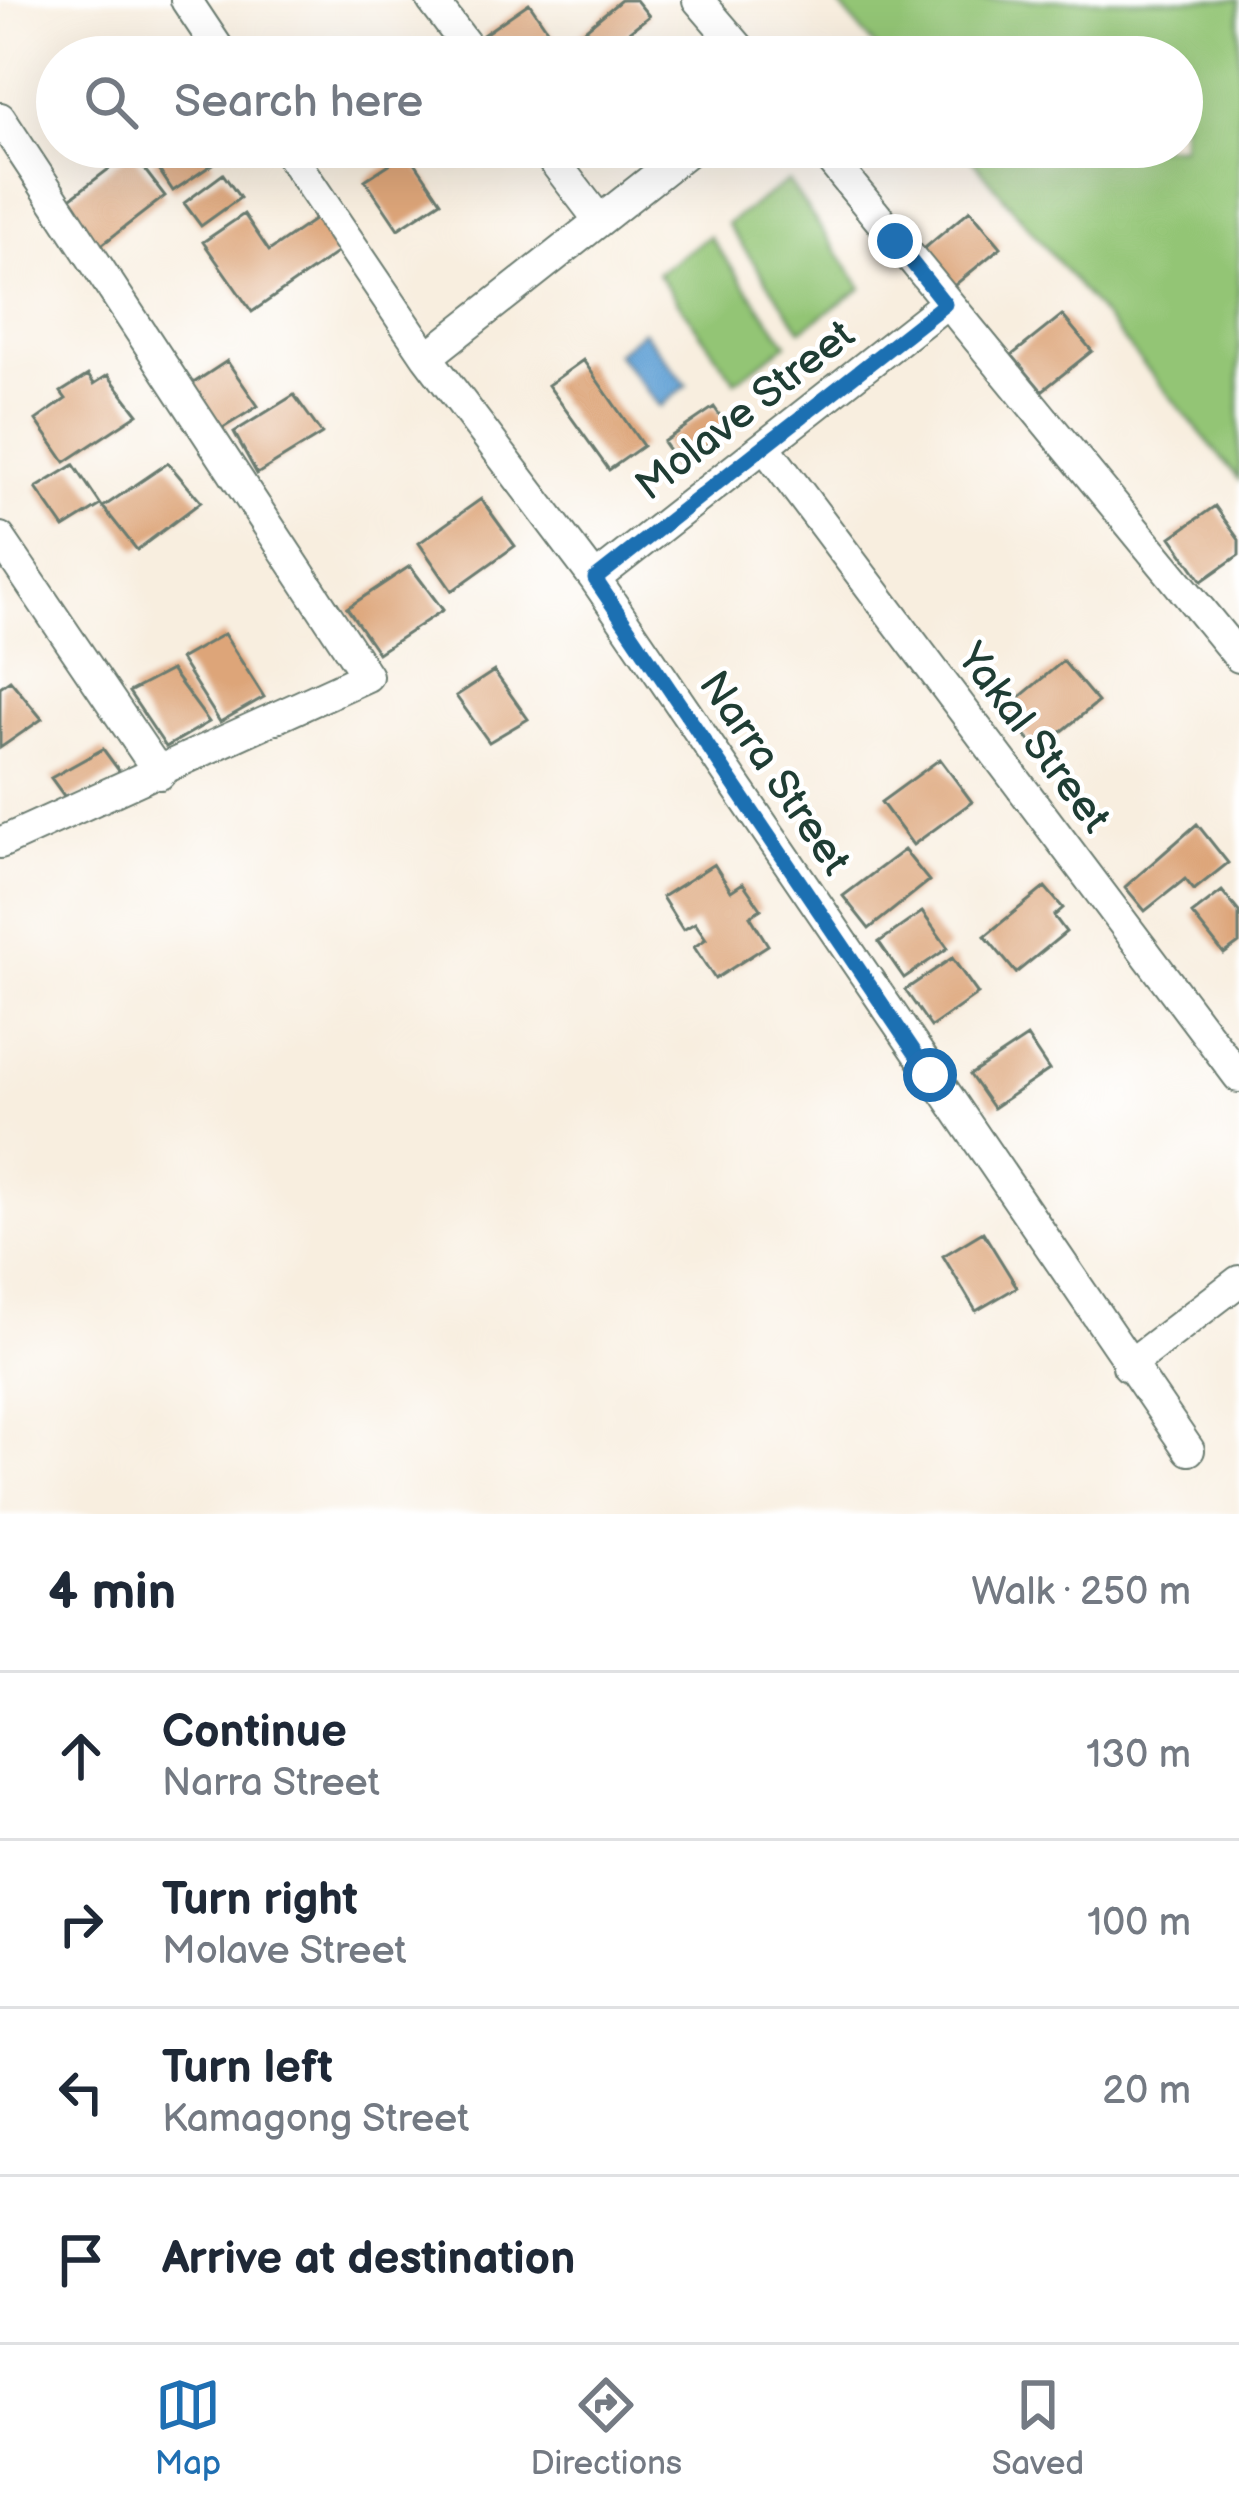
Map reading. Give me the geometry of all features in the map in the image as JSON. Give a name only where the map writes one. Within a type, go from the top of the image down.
[{"type":"street","points":[[186,0],[210,36]]},
{"type":"street","points":[[432,0],[459,36]]},
{"type":"street","points":[[698,0],[728,36]]},
{"type":"street","points":[[0,118],[367,676],[0,843]]},
{"type":"street","name":"Narra Street","points":[[299,168],[427,357],[595,579],[1189,1450]]},
{"type":"street","points":[[559,168],[599,220]]},
{"type":"street","points":[[427,357],[666,168]]},
{"type":"street","points":[[837,168],[1239,657]]},
{"type":"street","name":"Molave Street","points":[[595,579],[945,304]]},
{"type":"street","name":"Yakal Street","points":[[765,447],[1239,1077]]},
{"type":"street","points":[[0,538],[160,774]]},
{"type":"street","points":[[1128,1366],[1239,1281]]},
{"type":"green space","points":[[835,0],[1239,0],[1239,479],[980,168],[1203,168],[1203,36],[866,36]]},
{"type":"green space","points":[[788,181],[862,288],[801,330],[727,224]]},
{"type":"green space","points":[[709,236],[787,344],[735,381],[657,273]]},
{"type":"water","points":[[643,331],[687,385],[660,407],[616,353]]},
{"type":"building","points":[[621,0],[636,0],[649,16],[627,36],[577,36]]},
{"type":"building","points":[[529,3],[552,36],[484,36]]},
{"type":"building","points":[[110,168],[143,168],[165,196],[99,247],[64,203]]},
{"type":"building","points":[[158,168],[207,168],[173,191]]},
{"type":"building","points":[[383,168],[419,168],[441,201],[398,229],[365,180]]},
{"type":"building","points":[[223,174],[240,198],[201,226],[184,203]]},
{"type":"building","points":[[970,210],[1001,247],[949,290],[919,253]]},
{"type":"building","points":[[244,214],[269,251],[318,217],[341,250],[252,312],[203,242]]},
{"type":"building","points":[[1062,315],[1092,351],[1042,391],[1012,355]]},
{"type":"building","points":[[583,360],[643,446],[609,470],[548,385]]},
{"type":"building","points":[[227,361],[258,406],[218,431],[186,388]]},
{"type":"building","points":[[88,375],[94,384],[108,375],[138,414],[65,462],[36,420],[66,399],[61,392]]},
{"type":"building","points":[[294,395],[322,434],[257,474],[234,432]]},
{"type":"building","points":[[714,407],[730,430],[679,465],[663,442]]},
{"type":"building","points":[[168,463],[201,502],[137,550],[103,507]]},
{"type":"building","points":[[74,465],[101,505],[64,528],[36,488]]},
{"type":"building","points":[[481,499],[515,546],[452,591],[419,543]]},
{"type":"building","points":[[1215,506],[1239,540],[1239,555],[1202,581],[1171,537]]},
{"type":"building","points":[[410,566],[443,610],[378,653],[347,608]]},
{"type":"building","points":[[224,634],[264,697],[220,722],[180,659]]},
{"type":"building","points":[[1063,661],[1098,702],[1038,751],[1004,710]]},
{"type":"building","points":[[171,670],[209,722],[166,747],[129,692]]},
{"type":"building","points":[[494,671],[528,719],[489,742],[456,696]]},
{"type":"building","points":[[10,680],[42,719],[0,748],[0,687]]},
{"type":"building","points":[[103,749],[120,772],[67,800],[51,778]]},
{"type":"building","points":[[940,759],[972,802],[913,845],[881,802]]},
{"type":"building","points":[[1197,824],[1228,863],[1194,890],[1185,879],[1145,911],[1125,887]]},
{"type":"building","points":[[904,850],[929,881],[869,929],[843,896]]},
{"type":"building","points":[[714,864],[731,891],[743,883],[761,909],[750,916],[768,945],[715,979],[694,947],[706,939],[695,923],[683,930],[662,897]]},
{"type":"building","points":[[1045,887],[1063,908],[1054,916],[1066,932],[1016,973],[985,936]]},
{"type":"building","points":[[1222,891],[1239,912],[1239,943],[1224,954],[1192,914]]},
{"type":"building","points":[[922,912],[948,948],[904,978],[879,942]]},
{"type":"building","points":[[952,958],[978,994],[931,1027],[905,990]]},
{"type":"building","points":[[1027,1037],[1049,1070],[993,1108],[970,1075]]},
{"type":"building","points":[[983,1232],[1017,1287],[976,1311],[943,1256]]},
{"type":"route","points":[[895,241],[945,304],[595,579],[930,1075]]}]
